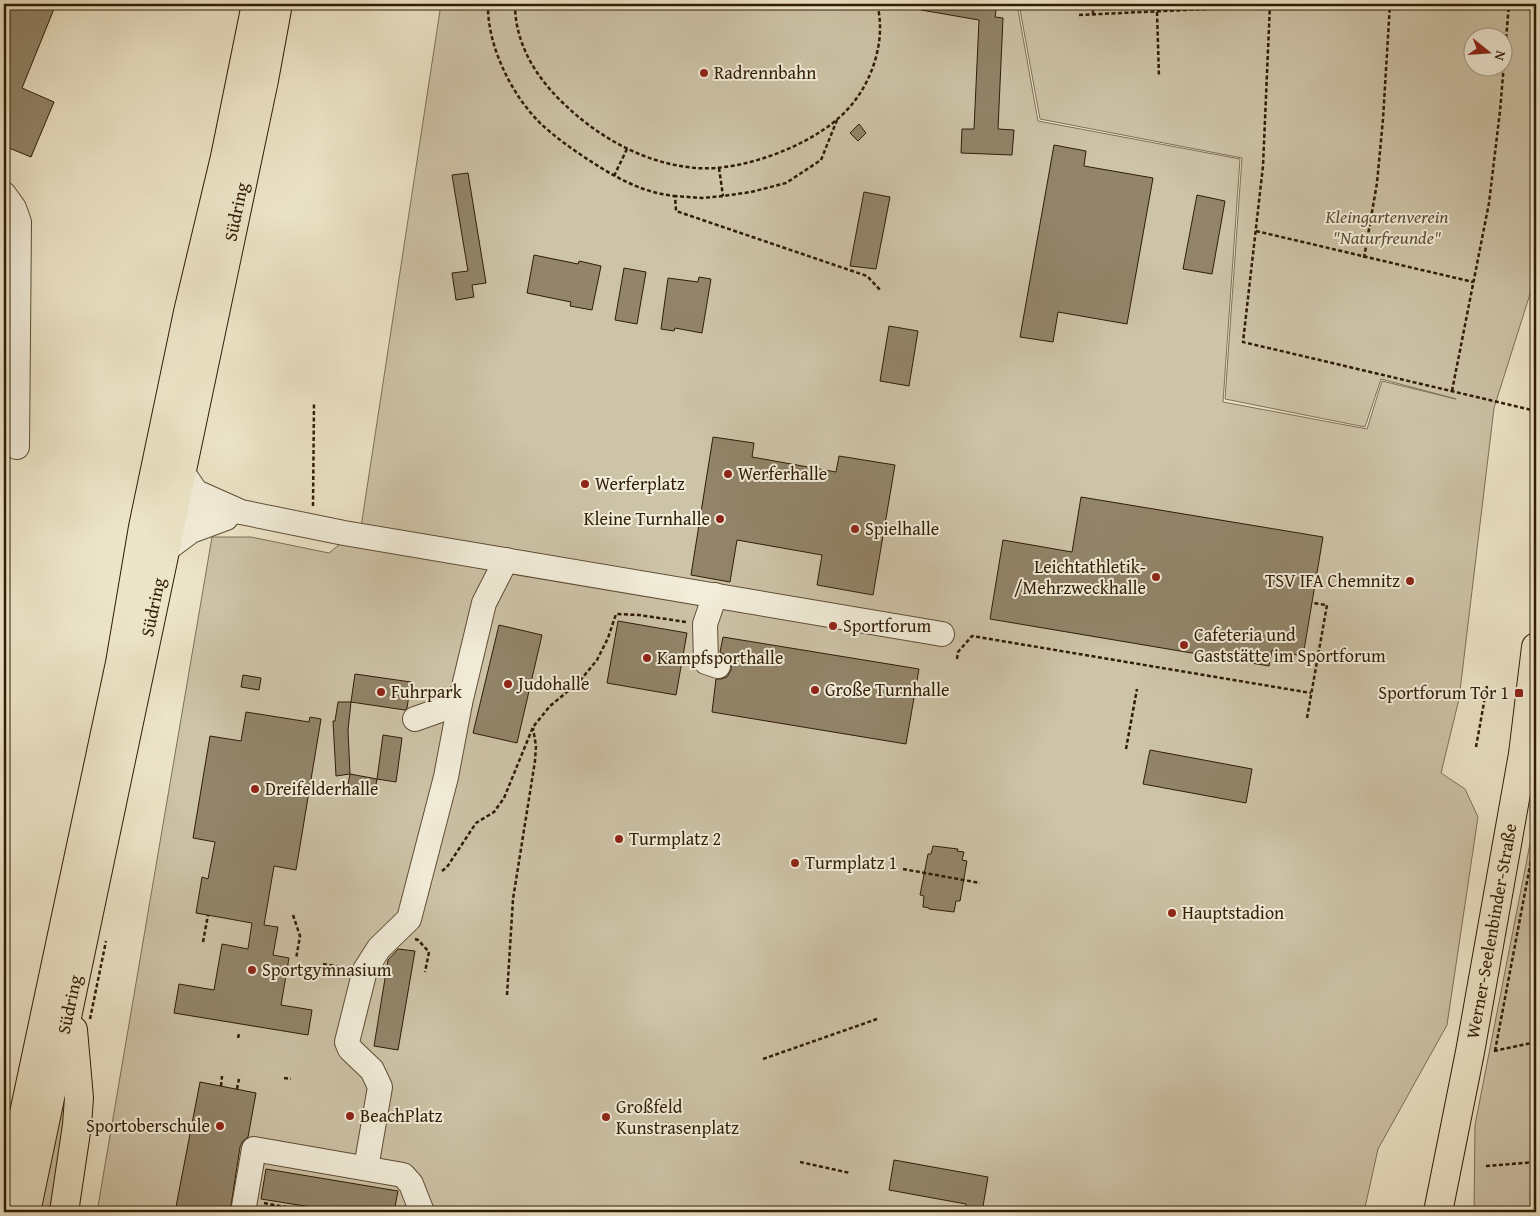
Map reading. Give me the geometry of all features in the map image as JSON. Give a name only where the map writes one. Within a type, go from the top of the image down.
[{"type":"main road","name":"Südring","points":[[26,1212],[175,502],[168,472],[197,272],[225,158],[256,4]]},
{"type":"main road","name":"Südring","points":[[4,1208],[120,663],[262,90],[278,4]]},
{"type":"main road","name":"Werner-Seelenbinder-Straße","points":[[1438,1212],[1482,1051],[1536,647]]},
{"type":"main road","points":[[64,1212],[77,1125],[79,1098],[73,1035],[72,996]]},
{"type":"main road","points":[[4,1139],[33,1065]]},
{"type":"lane","points":[[4,194],[14,208],[18,222],[17,447]]},
{"type":"lane","points":[[168,472],[196,492],[241,512]]},
{"type":"lane","points":[[175,502],[191,512],[241,512],[313,520],[344,533],[942,634]]},
{"type":"lane","points":[[164,551],[191,531],[241,512]]},
{"type":"lane","points":[[366,1168],[380,1087],[372,1070],[350,1049],[347,1042],[366,970],[379,948],[409,919],[446,777],[460,703],[484,603],[506,560]]},
{"type":"lane","points":[[715,595],[710,614],[704,624],[706,662],[718,666]]},
{"type":"lane","points":[[415,719],[460,703]]},
{"type":"lane","points":[[244,1212],[254,1149],[397,1173],[408,1180],[422,1212]]},
{"type":"path","points":[[488,4],[492,40],[505,74],[540,122],[589,160],[614,176],[650,192],[702,198],[750,192],[786,183],[821,160],[838,119]]},
{"type":"path","points":[[515,4],[517,32],[529,60],[551,92],[579,119],[627,149],[650,159],[696,168],[739,166],[773,155],[801,142],[838,119],[852,104],[865,85],[875,62],[880,16],[877,4]]},
{"type":"path","points":[[1093,4],[1093,15]]},
{"type":"path","points":[[1079,15],[1270,5],[1388,4],[1383,119],[1378,174],[1364,258]]},
{"type":"path","points":[[1452,391],[1490,194],[1500,111],[1508,4]]},
{"type":"path","points":[[1270,5],[1263,166],[1243,342],[1536,411]]},
{"type":"path","points":[[1158,12],[1159,77]]},
{"type":"path","points":[[614,176],[627,149]]},
{"type":"path","points":[[719,168],[723,196]]},
{"type":"path","points":[[675,196],[676,211],[867,276],[881,291]]},
{"type":"path","points":[[1256,231],[1472,282]]},
{"type":"path","points":[[313,520],[314,403]]},
{"type":"path","points":[[1307,718],[1327,605],[1312,602]]},
{"type":"path","points":[[441,872],[447,867],[476,823],[494,812],[504,798],[533,727],[550,706],[579,682],[598,660],[616,614],[639,615],[704,624]]},
{"type":"path","points":[[957,659],[958,652],[972,636],[1311,694]]},
{"type":"path","points":[[1476,747],[1487,686]]},
{"type":"path","points":[[1126,749],[1137,689]]},
{"type":"path","points":[[507,995],[513,899],[536,746],[533,727]]},
{"type":"path","points":[[1536,834],[1482,1051],[1536,1042]]},
{"type":"path","points":[[903,869],[980,883]]},
{"type":"path","points":[[293,915],[300,936],[296,960]]},
{"type":"path","points":[[203,942],[208,916]]},
{"type":"path","points":[[394,933],[418,940],[429,952],[425,972]]},
{"type":"path","points":[[323,964],[344,968]]},
{"type":"path","points":[[763,1059],[877,1019]]},
{"type":"path","points":[[238,1038],[239,1034]]},
{"type":"path","points":[[221,1086],[222,1076]]},
{"type":"path","points":[[284,1078],[290,1079]]},
{"type":"path","points":[[237,1089],[239,1079]]},
{"type":"path","points":[[800,1162],[850,1173]]},
{"type":"path","points":[[1486,1166],[1536,1162]]},
{"type":"path","points":[[275,1205],[305,1212]]},
{"type":"path","points":[[1519,1212],[1536,1209]]},
{"type":"green space","name":"Sportforum","points":[[441,4],[1017,4],[1038,121],[1240,159],[1223,402],[1367,429],[1382,381],[1456,399],[1381,379],[1365,427],[1225,399],[1242,158],[1040,119],[1019,4],[1536,4],[1536,275],[1494,408],[1459,699],[1441,773],[1465,789],[1478,817],[1447,1025],[1378,1149],[1364,1212],[97,1212],[212,537],[251,537],[329,553],[361,527]]},
{"type":"green space","points":[[1536,813],[1536,1212],[1474,1212],[1475,1125]]},
{"type":"green space","points":[[69,1064],[58,1212],[34,1212]]},
{"type":"building","points":[[4,4],[56,4],[22,88],[54,102],[31,157],[4,146]]},
{"type":"building","points":[[921,4],[997,4],[995,17],[1003,18],[998,129],[1014,130],[1012,155],[961,153],[962,129],[974,129],[979,20],[921,10]]},
{"type":"building","points":[[859,124],[866,133],[858,141],[850,133]]},
{"type":"building","points":[[1054,145],[1086,151],[1084,166],[1153,178],[1127,324],[1058,312],[1053,342],[1020,337]]},
{"type":"building","points":[[468,173],[486,283],[472,285],[474,297],[456,300],[452,273],[468,271],[452,175]]},
{"type":"building","points":[[864,192],[890,197],[876,269],[850,266]]},
{"type":"building","points":[[1197,195],[1225,201],[1212,274],[1183,269]]},
{"type":"building","points":[[534,255],[578,264],[579,261],[601,266],[592,310],[570,306],[571,302],[527,293]]},
{"type":"building","points":[[624,268],[646,272],[637,324],[615,320]]},
{"type":"building","points":[[699,277],[711,279],[702,333],[675,328],[674,331],[661,329],[668,278],[698,282]]},
{"type":"building","points":[[889,326],[918,331],[909,386],[880,381]]},
{"type":"building","points":[[713,437],[754,443],[752,457],[836,472],[839,456],[895,465],[873,595],[817,585],[822,555],[737,540],[730,582],[691,575]]},
{"type":"building","name":"Leichtathletik- /Mehrzweckhalle","points":[[1081,497],[1323,537],[1303,656],[1272,650],[1269,666],[990,619],[1003,540],[1072,552]]},
{"type":"building","name":"Kampfsporthalle","points":[[618,621],[687,633],[676,695],[607,683]]},
{"type":"building","name":"Judohalle","points":[[499,625],[542,635],[517,743],[473,733]]},
{"type":"building","name":"Große Turnhalle","points":[[723,637],[919,669],[906,744],[712,712],[716,679],[727,677],[731,670],[729,657],[720,652]]},
{"type":"building","name":"Fuhrpark","points":[[355,674],[411,682],[407,708],[405,710],[351,702]]},
{"type":"building","points":[[243,675],[261,678],[259,690],[241,687]]},
{"type":"building","points":[[338,702],[351,702],[348,730],[350,774],[336,776],[333,721],[335,721]]},
{"type":"building","name":"Dreifelderhalle","points":[[246,712],[309,722],[310,717],[321,719],[296,870],[274,866],[264,925],[278,927],[273,955],[289,958],[281,1005],[312,1010],[308,1035],[174,1013],[179,984],[214,990],[222,944],[248,949],[252,923],[196,913],[202,877],[208,879],[215,842],[193,838],[210,736],[241,741]]},
{"type":"building","points":[[383,735],[402,738],[396,782],[377,779]]},
{"type":"building","points":[[1150,750],[1252,769],[1246,803],[1143,784]]},
{"type":"building","points":[[350,774],[377,779],[374,795],[347,790]]},
{"type":"building","points":[[933,846],[958,849],[957,851],[964,852],[962,860],[967,861],[960,901],[956,901],[954,912],[923,907],[924,896],[920,895],[928,854],[931,854]]},
{"type":"building","points":[[398,949],[415,951],[398,1050],[374,1046],[388,960]]},
{"type":"building","name":"Sportoberschule","points":[[200,1082],[256,1093],[248,1137],[240,1147],[230,1212],[175,1212]]},
{"type":"building","points":[[894,1160],[988,1177],[982,1212],[965,1212],[966,1204],[889,1190]]},
{"type":"building","points":[[266,1169],[398,1191],[394,1212],[342,1212],[261,1199]]},
{"type":"place","name":"Radrennbahn","points":[[704,73]]},
{"type":"place","name":"Werferhalle","points":[[728,474]]},
{"type":"place","name":"Werferplatz","points":[[585,484]]},
{"type":"place","name":"Kleine Turnhalle","points":[[720,519]]},
{"type":"place","name":"Spielhalle","points":[[855,529]]},
{"type":"place","name":"Leichtathletik- /Mehrzweckhalle","points":[[1156,577]]},
{"type":"place","name":"TSV IFA Chemnitz","points":[[1410,581]]},
{"type":"place","name":"Sportforum","points":[[833,626]]},
{"type":"place","name":"Cafeteria und Gaststätte im Sportforum","points":[[1184,645]]},
{"type":"place","name":"Kampfsporthalle","points":[[647,658]]},
{"type":"place","name":"Judohalle","points":[[508,684]]},
{"type":"place","name":"Große Turnhalle","points":[[815,690]]},
{"type":"place","name":"Fuhrpark","points":[[381,692]]},
{"type":"place","name":"Sportforum Tor 1","points":[[1519,693]]},
{"type":"place","name":"Dreifelderhalle","points":[[255,789]]},
{"type":"place","name":"Turmplatz 2","points":[[619,839]]},
{"type":"place","name":"Turmplatz 1","points":[[795,863]]},
{"type":"place","name":"Hauptstadion","points":[[1172,913]]},
{"type":"place","name":"Sportgymnasium","points":[[252,970]]},
{"type":"place","name":"BeachPlatz","points":[[350,1116]]},
{"type":"place","name":"Großfeld Kunstrasenplatz","points":[[606,1117]]},
{"type":"place","name":"Sportoberschule","points":[[220,1126]]},
{"type":"park label","name":"Kleingartenverein \"Naturfreunde\"","points":[[1387,227]]}]
